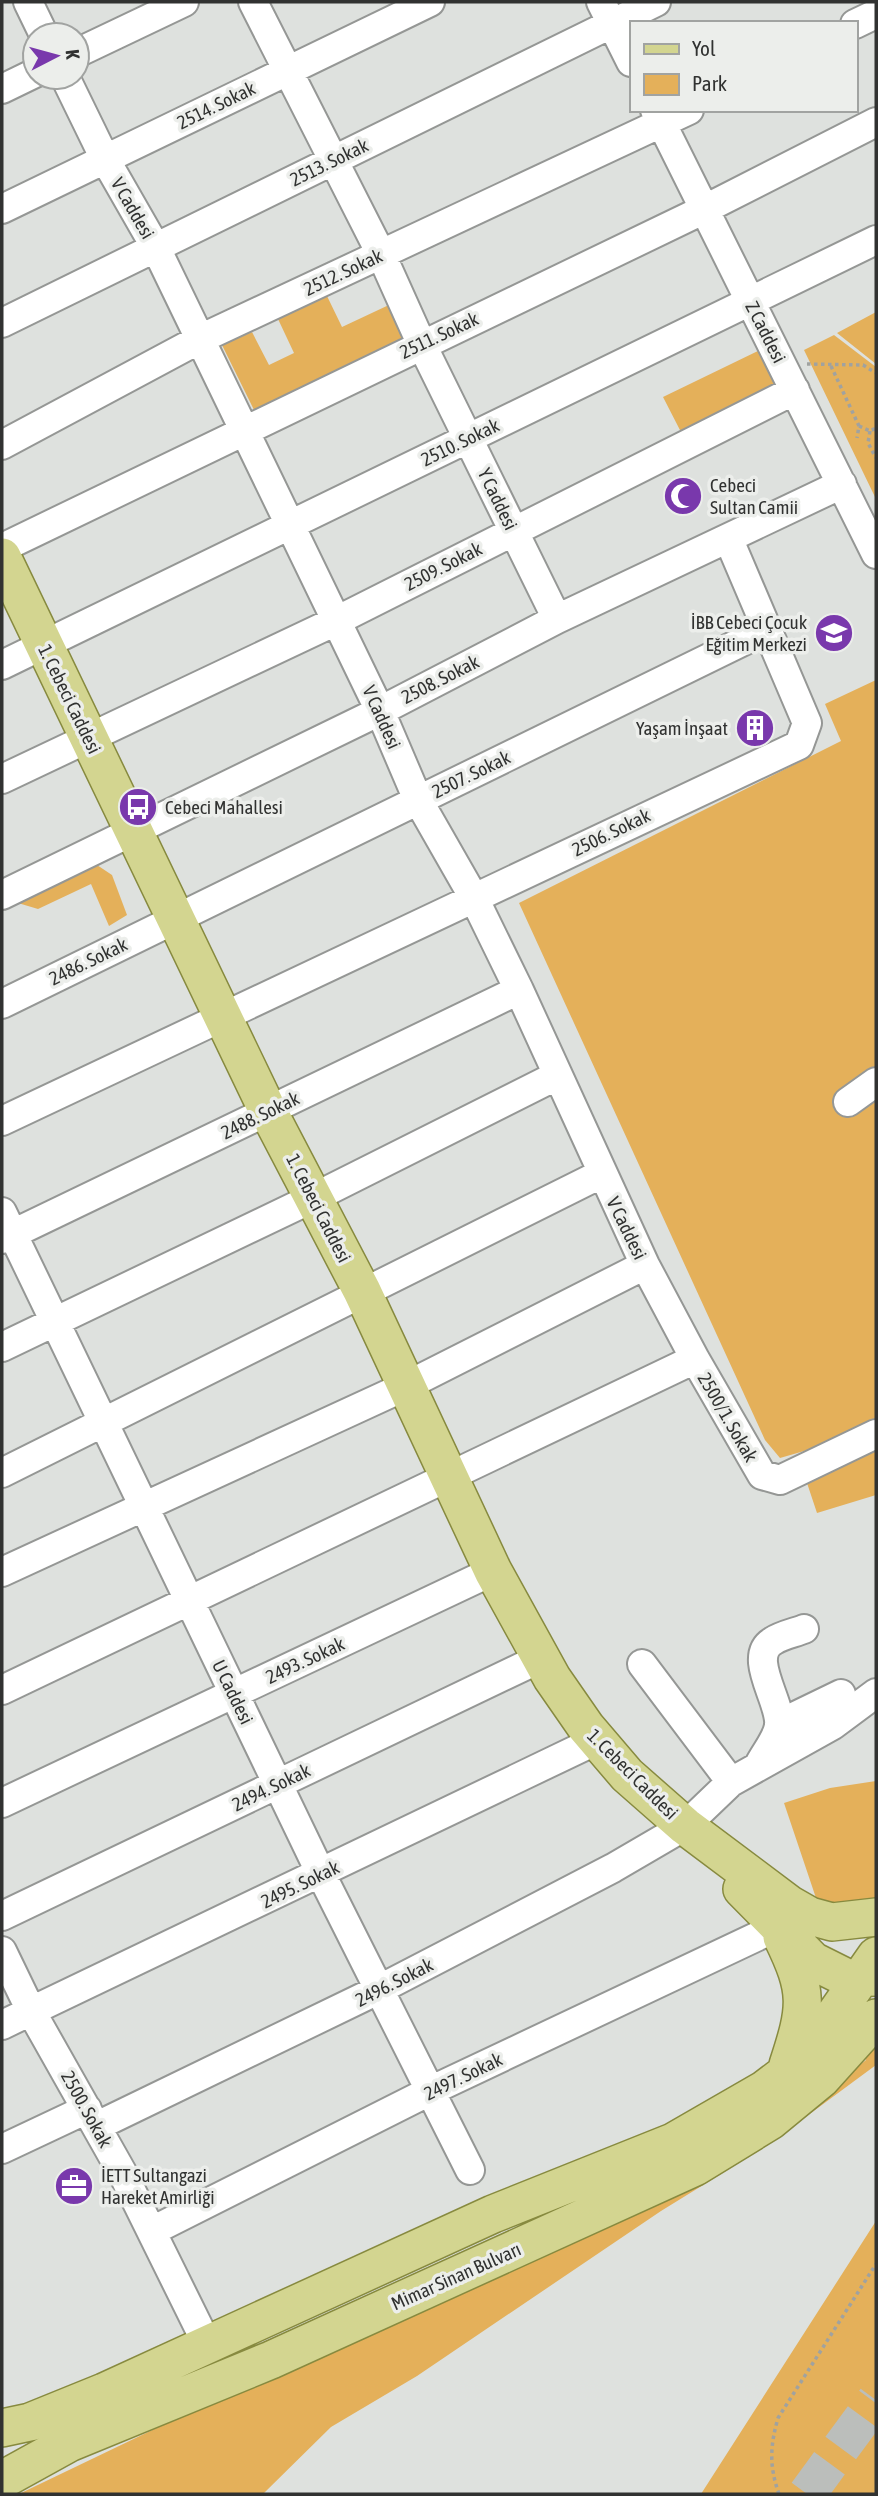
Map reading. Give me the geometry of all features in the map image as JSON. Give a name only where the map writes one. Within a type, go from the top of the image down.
[{"type":"main road","name":"1. Cebeci Caddesi","points":[[2,557],[268,1111],[362,1291],[493,1571],[541,1658],[597,1740],[627,1774],[685,1826]]},
{"type":"main road","points":[[685,1826],[810,1916],[832,1922],[876,1917]]},
{"type":"main road","points":[[685,1826],[777,1927],[813,1961],[836,1975],[871,1971]]},
{"type":"main road","points":[[777,1927],[799,1973],[804,1993],[798,2036],[786,2073]]},
{"type":"main road","points":[[2,2428],[30,2422],[104,2392],[494,2214],[673,2142],[765,2089],[786,2073],[813,2046],[871,1971]]},
{"type":"main road","name":"Mimar Sinan Bulvarı","points":[[2,2480],[69,2442],[271,2360],[695,2167],[769,2122],[821,2079],[876,2018]]},
{"type":"street","points":[[28,2],[37,21]]},
{"type":"street","points":[[91,46],[184,2]]},
{"type":"street","name":"Y Caddesi","points":[[253,2],[381,254],[421,343],[557,619]]},
{"type":"street","name":"2514. Sokak","points":[[2,209],[430,2]]},
{"type":"street","name":"2513. Sokak","points":[[2,323],[331,160],[606,12],[656,2]]},
{"type":"street","points":[[606,12],[630,60]]},
{"type":"street","points":[[857,23],[876,14]]},
{"type":"street","points":[[2,89],[21,80]]},
{"type":"street","name":"V Caddesi","points":[[72,91],[105,159],[156,248],[380,710],[418,800],[474,898],[519,990],[601,1174],[695,1359]]},
{"type":"street","name":"2512. Sokak","points":[[2,445],[200,339],[381,254],[659,117],[681,112]]},
{"type":"street","name":"Z Caddesi","points":[[659,117],[876,554]]},
{"type":"street","name":"2511. Sokak","points":[[2,548],[244,432],[421,343],[705,209],[876,122]]},
{"type":"street","name":"2510. Sokak","points":[[2,665],[876,240]]},
{"type":"street","name":"2509. Sokak","points":[[2,779],[336,621],[795,390]]},
{"type":"street","name":"2508. Sokak","points":[[2,895],[380,710],[557,619],[729,540],[842,484]]},
{"type":"street","name":"2506. Sokak","points":[[2,1121],[799,745],[807,723],[729,540]]},
{"type":"street","name":"2507. Sokak","points":[[175,918],[766,630]]},
{"type":"street","name":"2486. Sokak","points":[[2,1004],[175,918]]},
{"type":"street","name":"2488. Sokak","points":[[5,1228],[268,1111],[519,990]]},
{"type":"street","points":[[2,1347],[315,1197],[558,1075]]},
{"type":"street","points":[[848,1102],[876,1082]]},
{"type":"street","points":[[2,1473],[601,1174]]},
{"type":"street","name":"U Caddesi","points":[[5,1228],[54,1321],[378,1990],[470,2170]]},
{"type":"street","points":[[2,1572],[406,1386],[645,1265]]},
{"type":"street","points":[[2,1690],[695,1359]]},
{"type":"street","name":"2500/1. Sokak","points":[[695,1359],[762,1475],[780,1480],[876,1434]]},
{"type":"street","name":"2493. Sokak","points":[[2,1803],[493,1571]]},
{"type":"street","points":[[760,1765],[779,1724],[775,1698],[763,1672],[765,1650],[771,1642],[804,1629]]},
{"type":"street","name":"2494. Sokak","points":[[2,1916],[541,1658]]},
{"type":"street","points":[[642,1664],[731,1782]]},
{"type":"street","name":"2496. Sokak","points":[[2,2149],[92,2118],[378,1990],[613,1868],[685,1826],[731,1782],[833,1725],[876,1693]]},
{"type":"street","points":[[779,1724],[841,1694]]},
{"type":"street","name":"2495. Sokak","points":[[2,2025],[597,1740]]},
{"type":"street","name":"2497. Sokak","points":[[152,2231],[430,2091],[777,1927]]},
{"type":"street","name":"2500. Sokak","points":[[2,1951],[31,2011],[152,2231],[207,2344]]},
{"type":"path","points":[[876,373],[863,365],[831,366],[859,426],[857,438],[868,443],[876,458]]},
{"type":"path","points":[[859,426],[870,431]]},
{"type":"path","points":[[870,431],[876,428]]},
{"type":"path","points":[[868,443],[870,431]]},
{"type":"path","points":[[779,2494],[771,2473],[770,2445],[778,2418],[876,2264]]},
{"type":"green space","points":[[327,296],[342,327],[391,304],[407,338],[255,412],[222,345],[252,332],[269,365],[294,353],[278,319]]},
{"type":"green space","points":[[876,312],[876,364],[837,333]]},
{"type":"green space","points":[[834,335],[876,367],[875,497],[804,350]]},
{"type":"green space","points":[[762,349],[780,386],[682,434],[663,397]]},
{"type":"green space","points":[[876,680],[876,1419],[818,1447],[780,1458],[765,1440],[519,903],[841,741],[825,704]]},
{"type":"green space","points":[[97,865],[112,875],[127,915],[109,926],[91,884],[38,909],[18,903]]},
{"type":"green space","points":[[876,1450],[876,1495],[817,1513],[807,1483]]},
{"type":"green space","points":[[876,1781],[876,1898],[830,1905],[817,1901],[784,1803],[830,1788]]},
{"type":"green space","points":[[876,2033],[876,2065],[765,2147],[661,2211],[417,2376],[331,2427],[263,2494],[19,2494],[783,2127],[866,2060],[864,2055]]},
{"type":"green space","points":[[876,2221],[876,2494],[701,2494]]},
{"type":"tunnel","points":[[807,2494],[876,2400]]},
{"type":"place","name":"Cebeci Sultan Camii","points":[[683,496]]},
{"type":"place","name":"İBB Cebeci Çocuk Eğitim Merkezi","points":[[834,633]]},
{"type":"place","name":"Yaşam İnşaat","points":[[755,728]]},
{"type":"place","name":"Cebeci Mahallesi","points":[[138,807]]},
{"type":"place","name":"İETT Sultangazi Hareket Amirliği","points":[[74,2186]]}]
